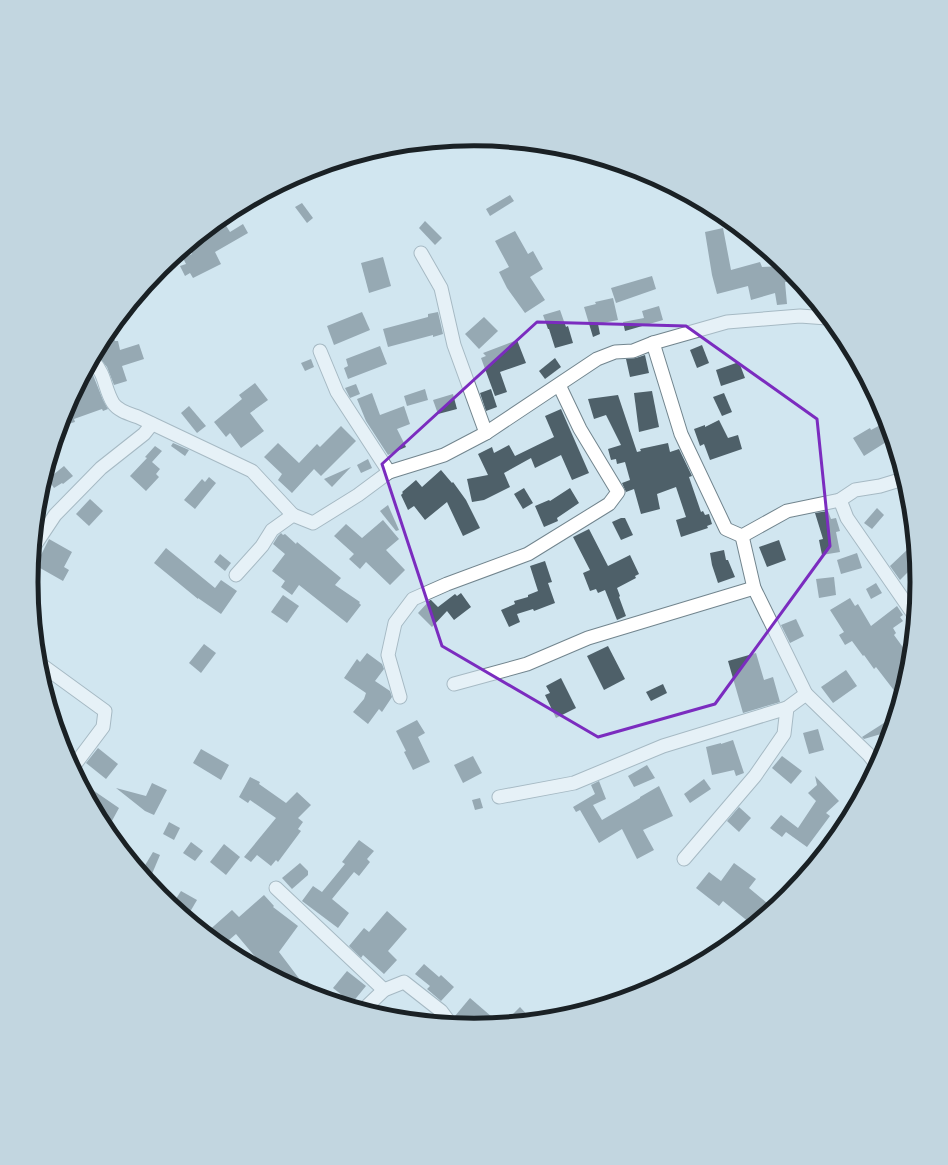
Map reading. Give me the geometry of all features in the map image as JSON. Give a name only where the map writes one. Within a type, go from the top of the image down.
[{"type":"street","points":[[421,253],[441,288],[454,345],[486,433]]},
{"type":"street","points":[[96,364],[100,368],[114,404],[126,412],[138,416],[252,471],[293,515],[313,523],[358,495],[389,472],[444,455],[486,433],[597,359],[614,352],[633,352],[653,343],[727,322],[800,316],[820,318]]},
{"type":"street","points":[[653,343],[681,434],[726,529],[742,536]]},
{"type":"street","points":[[320,351],[337,392],[389,472]]},
{"type":"street","points":[[400,697],[388,655],[395,623],[413,598],[528,554],[609,504],[618,492],[580,429],[559,385]]},
{"type":"street","points":[[41,536],[55,515],[101,468],[144,434],[152,424]]},
{"type":"street","points":[[742,536],[787,511],[840,500],[855,490],[880,486],[898,481]]},
{"type":"street","points":[[840,500],[847,518],[909,608]]},
{"type":"street","points":[[236,575],[262,546],[272,530],[293,515]]},
{"type":"street","points":[[742,536],[754,588],[806,694],[872,760]]},
{"type":"street","points":[[454,684],[527,664],[588,638],[754,588]]},
{"type":"street","points":[[46,668],[105,711],[103,727],[77,762]]},
{"type":"street","points":[[499,796],[574,783],[662,746],[787,708],[806,694]]},
{"type":"street","points":[[684,859],[755,776],[784,734],[787,708]]},
{"type":"street","points":[[276,888],[384,990]]},
{"type":"street","points":[[368,1005],[384,990],[404,982],[442,1011],[447,1018]]},
{"type":"highlighted area","points":[[537,322],[686,326],[817,419],[830,546],[715,704],[598,737],[442,646],[382,464]]},
{"type":"building","points":[[510,195],[514,201],[490,216],[486,209]]},
{"type":"building","points":[[302,203],[313,218],[307,223],[295,207]]},
{"type":"building","points":[[425,221],[442,238],[435,245],[419,228]]},
{"type":"building","points":[[243,224],[248,233],[215,252],[221,264],[193,278],[190,273],[185,276],[180,266],[186,264],[183,258],[192,254],[191,252],[226,225],[230,232]]},
{"type":"building","points":[[723,228],[731,270],[760,262],[762,267],[774,266],[789,282],[785,282],[787,304],[777,305],[775,293],[751,300],[748,286],[717,294],[712,275],[705,232]]},
{"type":"building","points":[[515,231],[528,254],[533,251],[543,269],[530,277],[545,300],[525,313],[507,288],[499,272],[509,267],[495,241]]},
{"type":"building","points":[[383,257],[391,286],[369,293],[361,263]]},
{"type":"building","points":[[652,276],[656,289],[616,303],[611,288]]},
{"type":"building","points":[[613,298],[618,320],[598,324],[600,334],[593,337],[584,307],[596,304],[595,302]]},
{"type":"building","points":[[659,306],[663,320],[625,331],[623,322],[644,318],[642,311]]},
{"type":"building","points":[[560,310],[566,327],[568,326],[573,343],[555,348],[543,315]]},
{"type":"building","points":[[362,312],[370,330],[334,345],[327,326]]},
{"type":"building","points":[[438,312],[443,334],[433,337],[433,335],[388,347],[383,329],[428,317],[428,314]]},
{"type":"building","points":[[484,317],[498,331],[479,349],[465,334]]},
{"type":"building","points":[[114,337],[115,341],[118,341],[120,350],[139,344],[144,359],[122,366],[127,381],[114,385],[107,367],[100,358]]},
{"type":"building","points":[[517,340],[526,363],[500,372],[507,392],[495,396],[481,358],[486,356],[483,353]]},
{"type":"building","points":[[702,345],[709,363],[697,368],[690,350]]},
{"type":"building","points":[[380,346],[387,364],[348,379],[344,368],[348,366],[346,359]]},
{"type":"building","points":[[645,355],[649,373],[630,377],[626,359]]},
{"type":"building","points":[[555,358],[561,367],[545,379],[539,371]]},
{"type":"building","points":[[311,359],[314,367],[305,371],[301,363]]},
{"type":"building","points":[[739,362],[745,378],[721,386],[716,370]]},
{"type":"building","points":[[92,373],[108,409],[103,411],[102,409],[74,419],[75,422],[68,424]]},
{"type":"building","points":[[255,383],[268,400],[250,413],[264,431],[241,448],[230,433],[226,437],[214,422],[242,399],[239,395]]},
{"type":"building","points":[[356,384],[360,394],[350,398],[345,388]]},
{"type":"building","points":[[425,389],[428,400],[407,406],[404,396]]},
{"type":"building","points":[[491,389],[497,407],[486,411],[480,393]]},
{"type":"building","points":[[652,391],[659,427],[639,432],[634,393]]},
{"type":"building","points":[[372,393],[380,415],[404,406],[410,424],[397,429],[406,447],[388,455],[366,421],[357,399]]},
{"type":"building","points":[[724,393],[732,412],[722,416],[713,397]]},
{"type":"building","points":[[453,394],[457,409],[438,414],[433,400]]},
{"type":"building","points":[[618,395],[637,452],[641,451],[640,449],[668,443],[670,452],[679,449],[692,476],[689,477],[701,512],[703,511],[705,515],[709,514],[712,524],[707,526],[708,528],[681,537],[676,520],[686,517],[676,487],[657,494],[660,509],[641,514],[634,489],[626,492],[622,483],[630,480],[625,462],[617,464],[616,459],[611,460],[608,449],[621,445],[606,415],[594,419],[588,399]]},
{"type":"building","points":[[189,406],[206,426],[197,433],[181,413]]},
{"type":"building","points":[[561,409],[589,473],[572,480],[561,455],[535,468],[531,458],[504,473],[510,487],[484,500],[472,502],[467,479],[488,475],[478,454],[492,447],[494,453],[509,445],[515,456],[554,437],[545,416]]},
{"type":"building","points":[[719,420],[728,438],[738,435],[742,449],[710,460],[704,444],[700,446],[694,429],[705,425],[705,427]]},
{"type":"building","points":[[880,425],[887,442],[864,456],[853,438],[870,428],[871,430]]},
{"type":"building","points":[[341,426],[356,441],[321,476],[314,469],[292,493],[278,480],[282,474],[264,457],[278,443],[299,463],[317,444],[320,447]]},
{"type":"building","points":[[173,443],[189,450],[185,456],[171,446]]},
{"type":"building","points":[[155,446],[162,451],[152,462],[160,469],[156,474],[159,477],[146,491],[130,476],[147,458],[145,457]]},
{"type":"building","points":[[368,459],[372,468],[361,473],[357,465]]},
{"type":"building","points":[[64,466],[73,476],[63,484],[62,483],[54,488],[50,482],[51,476]]},
{"type":"building","points":[[351,467],[332,487],[324,479]]},
{"type":"building","points":[[441,470],[452,483],[453,482],[466,500],[480,528],[463,536],[447,502],[425,520],[414,506],[408,510],[401,495],[403,493],[402,492],[416,480],[422,487]]},
{"type":"building","points":[[209,477],[216,483],[195,509],[184,500],[202,479],[205,482]]},
{"type":"building","points":[[524,488],[533,503],[523,509],[514,494]]},
{"type":"building","points":[[570,488],[579,503],[557,518],[558,521],[544,527],[535,506],[549,500],[550,501]]},
{"type":"building","points":[[90,499],[103,511],[89,526],[76,514]]},
{"type":"building","points":[[388,505],[399,530],[396,531],[380,511]]},
{"type":"building","points":[[877,508],[884,515],[872,529],[864,523]]},
{"type":"building","points":[[828,511],[831,519],[836,518],[840,531],[836,532],[840,552],[822,555],[819,540],[823,539],[815,513]]},
{"type":"building","points":[[625,518],[633,535],[621,540],[612,522]]},
{"type":"building","points":[[383,520],[399,539],[386,550],[405,570],[390,585],[366,562],[360,569],[349,559],[354,554],[334,536],[346,524],[362,538]]},
{"type":"building","points":[[589,529],[608,566],[630,555],[639,574],[635,576],[636,578],[617,588],[626,616],[617,620],[605,590],[598,593],[596,589],[590,591],[583,573],[590,570],[573,537]]},
{"type":"building","points":[[281,533],[283,535],[285,534],[296,544],[297,542],[341,578],[335,585],[360,602],[359,603],[361,605],[347,623],[299,585],[292,595],[281,587],[285,581],[272,571],[285,554],[273,544]]},
{"type":"building","points":[[49,539],[72,552],[64,567],[69,570],[63,581],[39,567],[39,554],[41,555]]},
{"type":"building","points":[[779,540],[786,560],[767,567],[759,547]]},
{"type":"building","points":[[166,548],[215,588],[221,580],[237,591],[221,614],[198,599],[154,563]]},
{"type":"building","points":[[908,549],[910,570],[900,580],[890,566]]},
{"type":"building","points":[[724,550],[726,560],[728,560],[735,577],[718,583],[710,553]]},
{"type":"building","points":[[857,553],[862,568],[841,574],[837,560]]},
{"type":"building","points":[[220,554],[231,563],[225,571],[214,562]]},
{"type":"building","points":[[545,561],[552,582],[548,583],[555,603],[534,611],[533,609],[517,614],[520,622],[509,627],[501,610],[515,604],[514,601],[528,597],[528,595],[538,591],[530,566]]},
{"type":"building","points":[[834,577],[836,595],[819,598],[816,579]]},
{"type":"building","points":[[876,583],[882,593],[871,599],[866,589]]},
{"type":"building","points":[[461,593],[471,607],[454,620],[447,611],[432,627],[418,613],[430,600],[438,607],[455,594],[457,596]]},
{"type":"building","points":[[283,595],[299,606],[287,623],[271,612]]},
{"type":"building","points":[[850,598],[855,606],[858,604],[871,626],[897,606],[903,615],[900,617],[903,621],[893,628],[896,633],[894,635],[905,650],[902,668],[896,693],[876,667],[874,669],[852,641],[845,645],[839,635],[844,632],[830,610]]},
{"type":"building","points":[[796,619],[804,636],[790,643],[781,625]]},
{"type":"building","points":[[204,644],[216,653],[201,673],[189,663]]},
{"type":"building","points":[[608,646],[625,679],[604,690],[587,656]]},
{"type":"building","points":[[367,653],[382,664],[384,669],[375,681],[390,691],[392,697],[382,712],[379,709],[368,724],[353,712],[364,699],[366,693],[344,678],[357,659],[360,662]]},
{"type":"building","points":[[756,653],[764,680],[773,677],[780,702],[743,713],[728,661]]},
{"type":"building","points":[[846,670],[857,686],[833,703],[821,687]]},
{"type":"building","points":[[561,678],[576,708],[556,718],[545,695],[550,693],[546,686]]},
{"type":"building","points":[[663,684],[667,693],[651,701],[646,692]]},
{"type":"building","points":[[417,720],[425,733],[418,737],[430,762],[413,770],[396,731]]},
{"type":"building","points":[[887,722],[882,736],[881,734],[864,739],[862,737]]},
{"type":"building","points":[[818,729],[824,750],[809,754],[803,733]]},
{"type":"building","points":[[733,740],[744,773],[736,776],[734,770],[712,775],[706,747]]},
{"type":"building","points":[[98,748],[118,764],[106,779],[86,763]]},
{"type":"building","points":[[201,749],[229,765],[221,780],[193,763]]},
{"type":"building","points":[[473,756],[482,773],[463,783],[454,765]]},
{"type":"building","points":[[782,756],[802,771],[791,784],[772,768]]},
{"type":"building","points":[[647,765],[655,778],[634,787],[628,776]]},
{"type":"building","points":[[815,776],[839,801],[826,813],[830,816],[807,847],[786,832],[782,837],[770,828],[781,815],[798,828],[816,801],[808,793],[817,785]]},
{"type":"building","points":[[250,777],[260,782],[259,784],[286,803],[297,792],[311,805],[298,818],[303,822],[298,829],[301,831],[278,862],[276,860],[271,866],[257,855],[251,862],[244,857],[276,818],[250,800],[248,803],[239,797]]},
{"type":"building","points":[[704,779],[711,789],[690,803],[684,794]]},
{"type":"building","points":[[599,781],[606,799],[593,805],[602,820],[659,786],[673,816],[643,830],[654,850],[637,859],[622,829],[599,843],[580,810],[576,812],[573,807],[595,794],[591,785]]},
{"type":"building","points":[[152,783],[167,790],[154,815],[145,811],[116,788],[146,796]]},
{"type":"building","points":[[90,788],[119,808],[110,824]]},
{"type":"building","points":[[480,798],[483,808],[475,810],[472,800]]},
{"type":"building","points":[[739,807],[751,818],[739,832],[727,821]]},
{"type":"building","points":[[169,822],[180,828],[174,840],[163,834]]},
{"type":"building","points":[[359,840],[374,851],[367,859],[370,862],[359,876],[354,872],[332,899],[349,913],[338,928],[302,901],[313,886],[322,892],[345,864],[342,862]]},
{"type":"building","points":[[191,842],[203,851],[195,861],[183,853]]},
{"type":"building","points":[[224,844],[240,857],[226,875],[210,862]]},
{"type":"building","points":[[153,852],[160,855],[151,876],[144,867]]},
{"type":"building","points":[[300,863],[308,871],[308,875],[292,889],[282,878]]},
{"type":"building","points":[[734,863],[756,879],[749,888],[767,903],[748,921],[723,901],[719,906],[696,888],[709,872],[721,881]]},
{"type":"building","points":[[181,891],[197,900],[190,912],[175,900]]},
{"type":"building","points":[[264,895],[274,906],[273,907],[298,926],[279,952],[303,983],[281,974],[256,960],[257,959],[236,934],[227,941],[210,929],[232,910],[239,917]]},
{"type":"building","points":[[387,911],[407,929],[388,951],[397,960],[384,974],[363,955],[361,958],[349,946],[364,928],[369,932]]},
{"type":"building","points":[[424,964],[439,977],[441,975],[454,987],[441,1001],[427,989],[430,986],[415,974]]},
{"type":"building","points":[[347,971],[366,986],[353,1001],[348,1000],[333,988]]},
{"type":"building","points":[[307,981],[313,987],[305,984]]},
{"type":"building","points":[[470,998],[493,1018],[456,1018],[455,1016]]},
{"type":"building","points":[[520,1007],[528,1015],[510,1017]]}]
